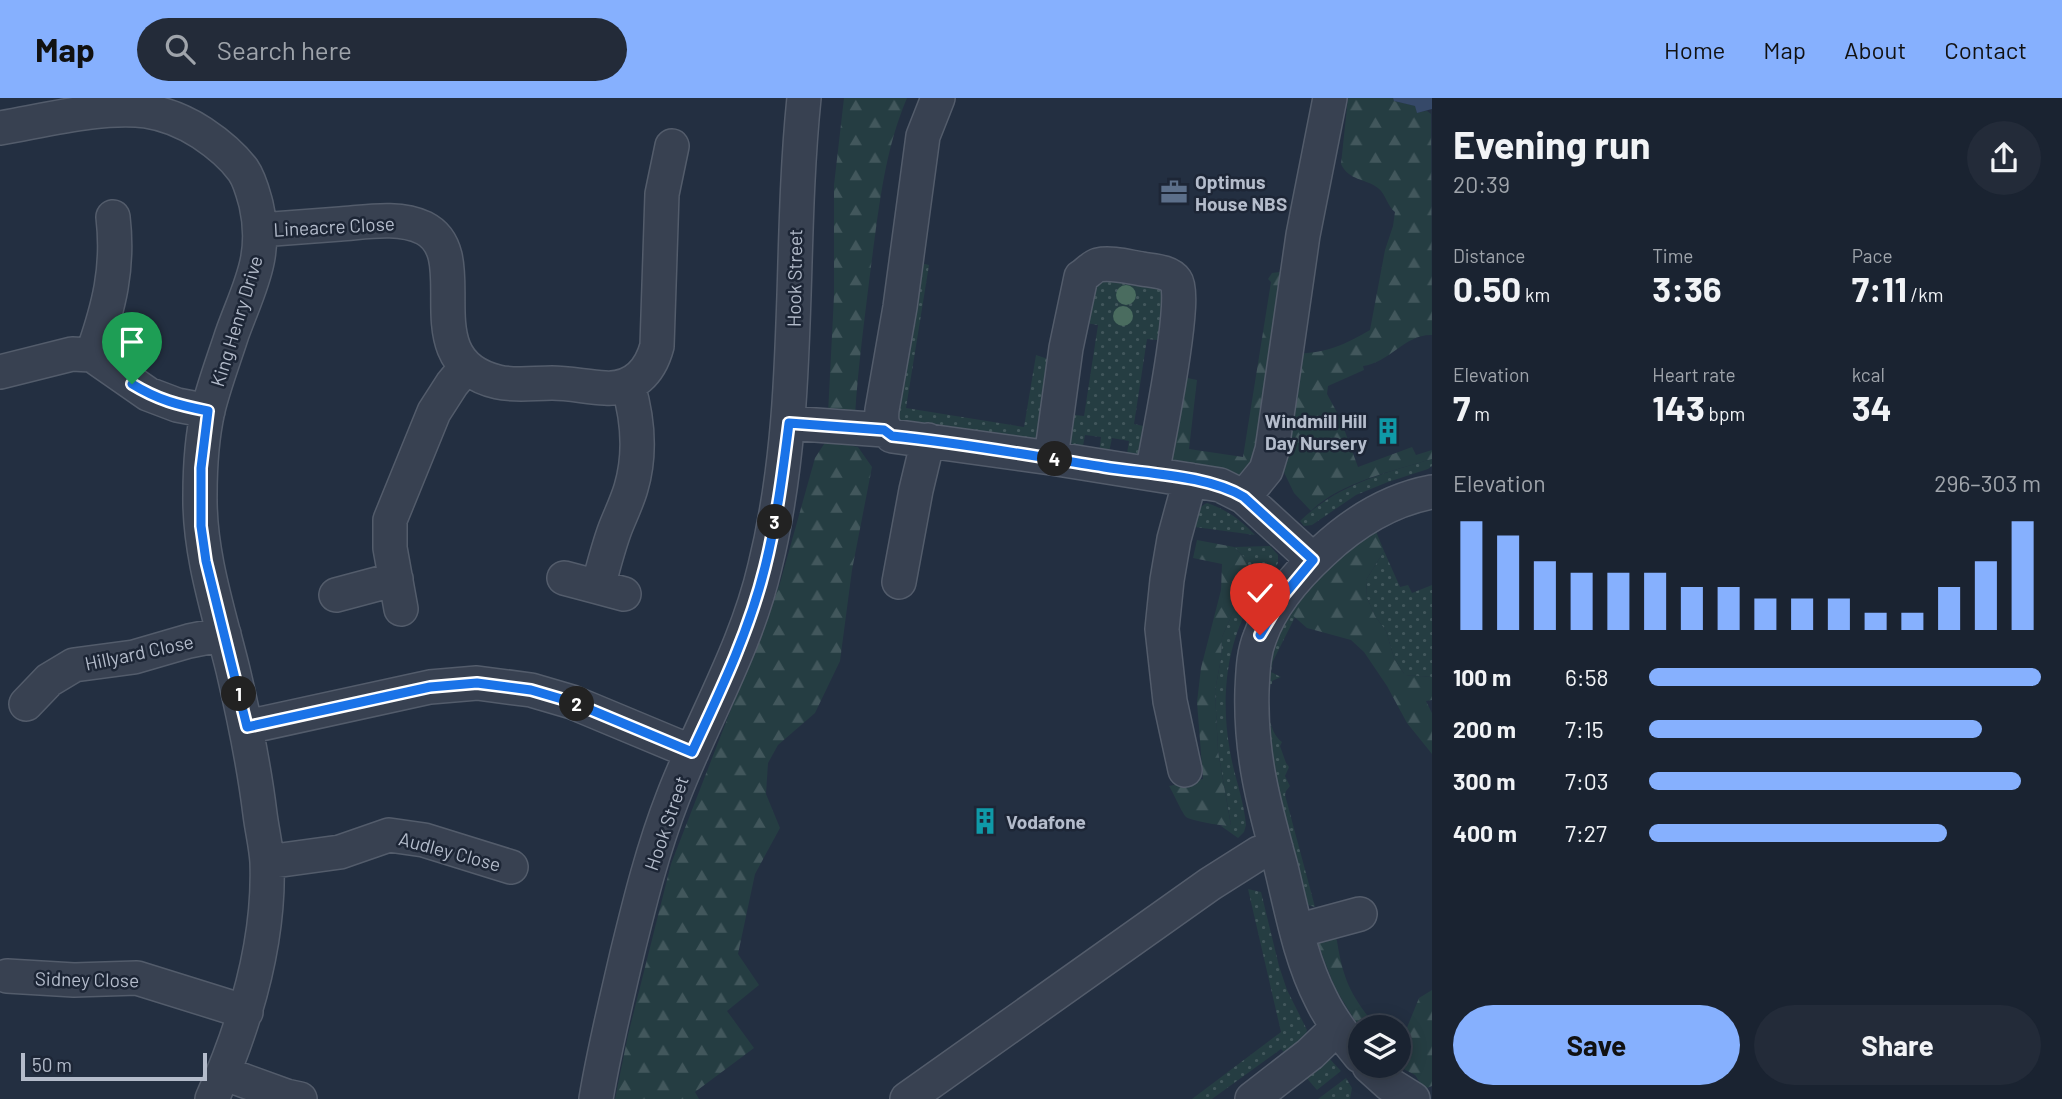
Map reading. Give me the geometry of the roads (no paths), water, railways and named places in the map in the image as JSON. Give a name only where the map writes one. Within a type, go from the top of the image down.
[{"type":"street","name":"Hook Street","points":[[596,1099],[608,1036],[644,888],[665,819],[692,752],[732,667],[758,592],[773,532],[789,423],[797,180],[804,98]]},
{"type":"street","points":[[884,430],[881,421],[900,307],[922,136],[938,98]]},
{"type":"street","points":[[1244,497],[1266,470],[1272,450],[1303,235],[1330,98]]},
{"type":"street","name":"King Henry Drive","points":[[0,128],[102,112],[147,111],[188,124],[213,140],[232,157],[244,173],[255,199],[260,230],[259,258],[208,411],[201,468],[201,526],[206,561],[247,727],[267,862],[264,927],[246,1012],[217,1086]]},
{"type":"street","points":[[336,595],[398,594],[389,531],[394,506],[434,412],[466,367],[500,383],[556,383],[614,388],[628,386],[648,369],[657,346],[652,193],[672,146]]},
{"type":"street","points":[[92,355],[112,289],[116,244],[113,217]]},
{"type":"street","name":"Lineacre Close","points":[[260,230],[392,221],[426,229],[443,250],[450,337],[456,354],[466,367]]},
{"type":"street","points":[[1051,458],[1066,348],[1080,277],[1097,266],[1133,267],[1161,272],[1172,277],[1178,284],[1180,295],[1172,364],[1152,474]]},
{"type":"street","points":[[0,372],[72,354],[92,355],[155,397],[177,405],[208,411]]},
{"type":"street","points":[[564,578],[611,591],[614,531],[631,488],[638,448],[636,419],[628,386]]},
{"type":"street","points":[[789,423],[884,430],[892,436],[1220,485],[1244,497],[1313,560]]},
{"type":"street","points":[[899,582],[928,440]]},
{"type":"street","points":[[1185,770],[1170,701],[1162,629],[1172,553],[1190,480]]},
{"type":"street","points":[[1348,1041],[1321,1000],[1307,969],[1276,848],[1254,755],[1251,722],[1254,657],[1265,624],[1283,596],[1313,560],[1343,532],[1373,512],[1402,499],[1432,492]]},
{"type":"street","name":"Hillyard Close","points":[[26,704],[49,680],[74,665],[134,657],[224,634]]},
{"type":"street","points":[[247,727],[430,687],[477,683],[531,690],[572,702],[692,752]]},
{"type":"street","name":"Audley Close","points":[[267,862],[340,852],[389,835],[424,840],[511,867]]},
{"type":"street","points":[[907,1099],[1210,884],[1259,853],[1276,848]]},
{"type":"street","points":[[1297,931],[1360,914]]},
{"type":"street","name":"Sidney Close","points":[[7,976],[74,980],[137,978],[246,1012]]},
{"type":"street","points":[[1252,1099],[1310,1054],[1337,1028]]},
{"type":"street","points":[[217,1086],[300,1099]]},
{"type":"water","points":[[1393,98],[1432,98],[1432,109],[1417,113],[1415,106],[1394,101]]},
{"type":"place","name":"Optimus House NBS","points":[[1174,192]]},
{"type":"place","name":"Windmill Hill Day Nursery","points":[[1388,431]]},
{"type":"place","name":"Vodafone","points":[[985,821]]}]
